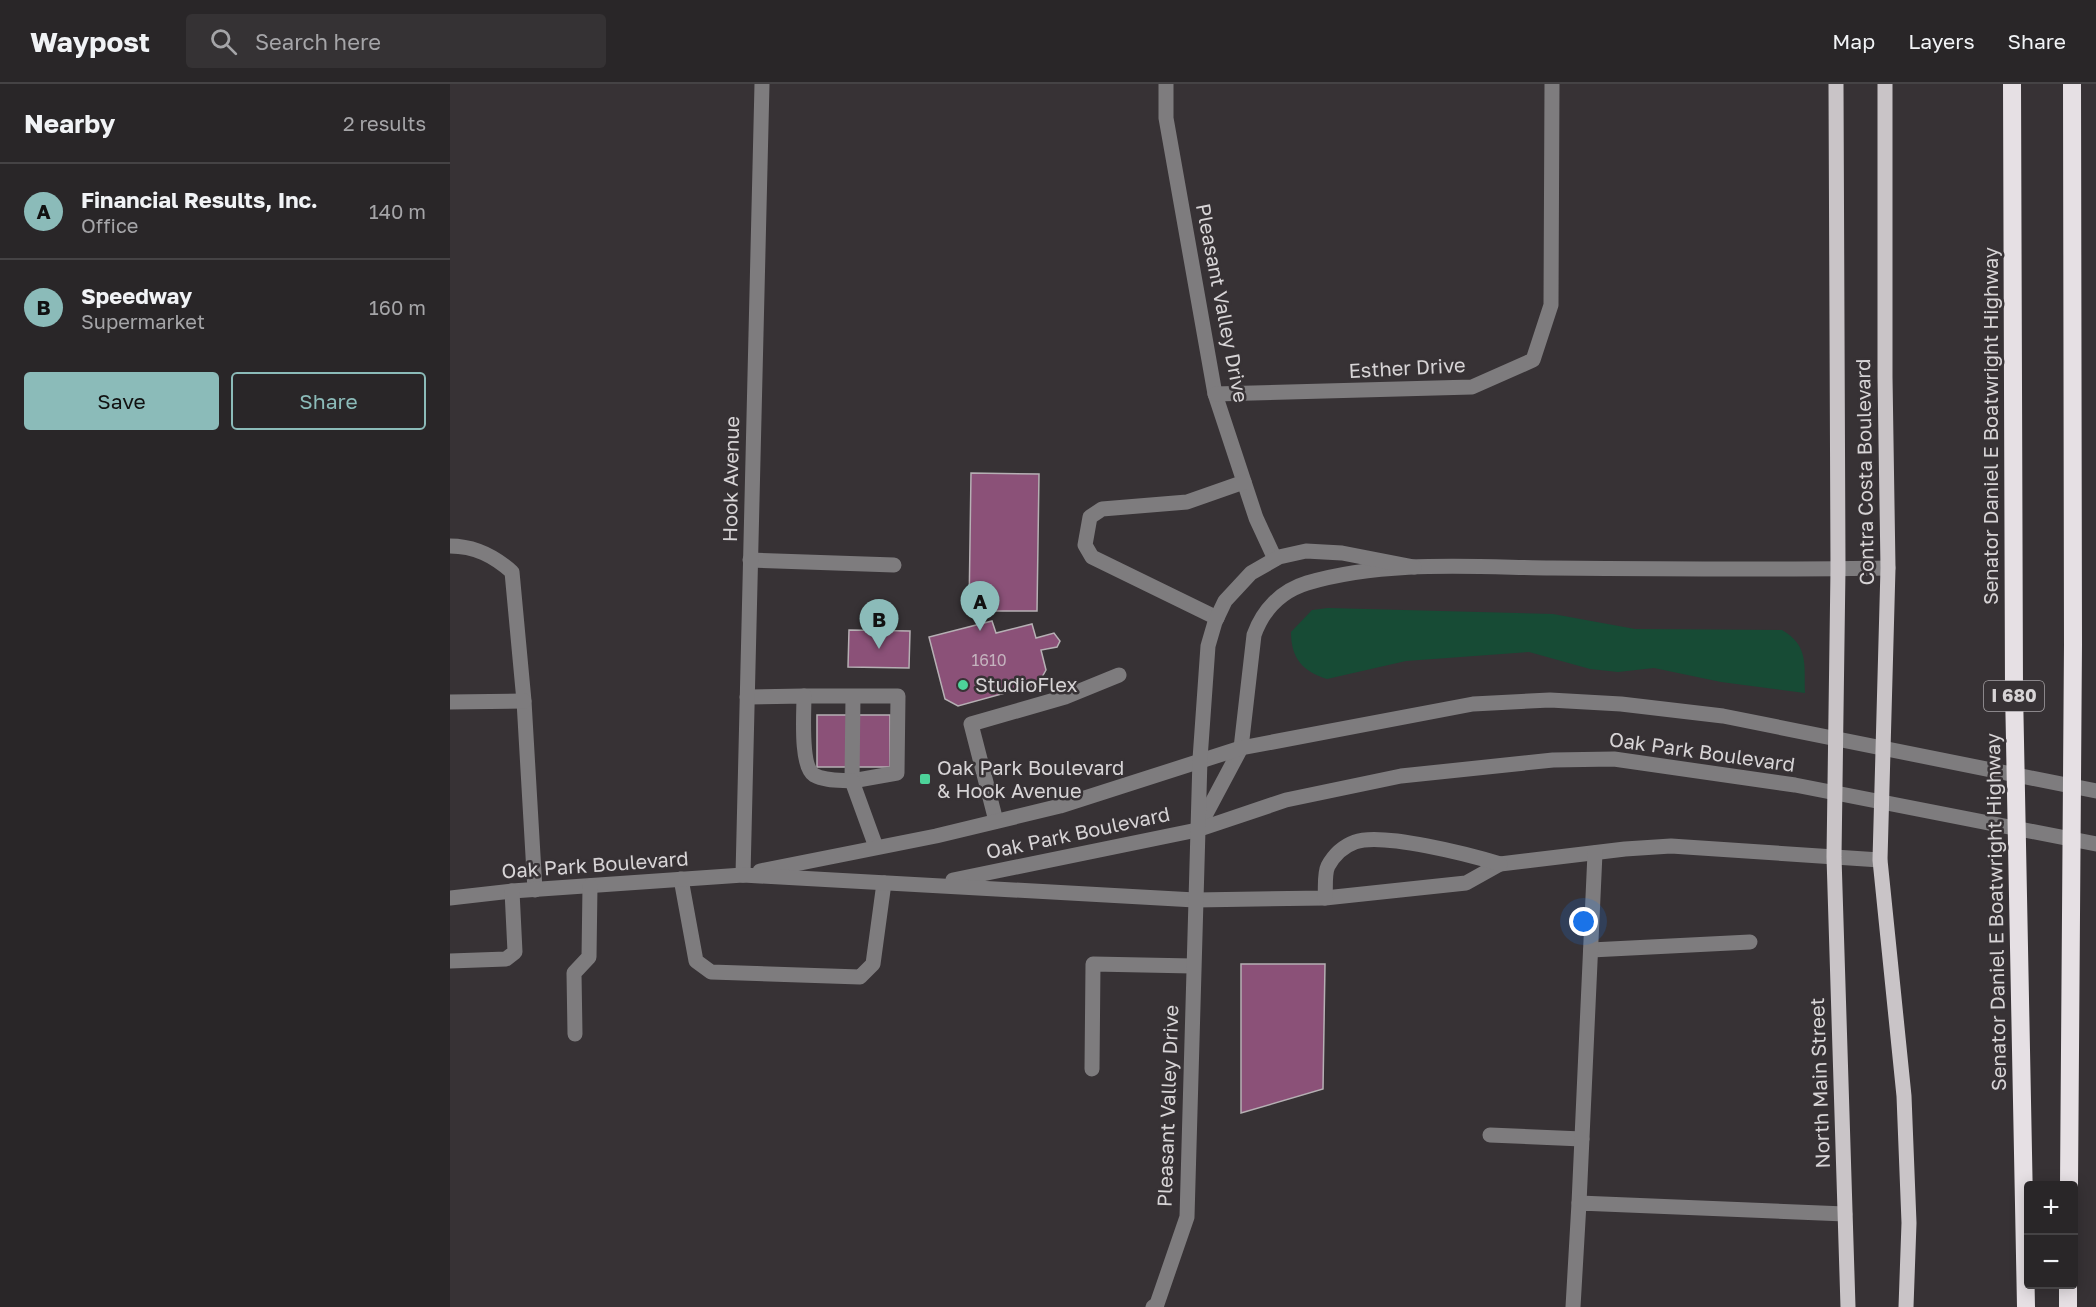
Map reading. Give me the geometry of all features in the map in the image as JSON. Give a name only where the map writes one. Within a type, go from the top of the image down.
[{"type":"highway","name":"Senator Daniel E Boatwright Highway","points":[[2012,84],[2014,690],[2026,1307]]},
{"type":"highway","name":"I 680","points":[[2069,1181],[2073,644],[2072,84]]},
{"type":"highway","points":[[2068,1289],[2068,1307]]},
{"type":"main road","name":"Contra Costa Boulevard","points":[[1834,857],[1838,569],[1836,84]]},
{"type":"main road","name":"Contra Costa Boulevard","points":[[1880,860],[1888,568],[1885,377],[1885,84]]},
{"type":"main road","name":"North Main Street","points":[[1834,857],[1848,1307]]},
{"type":"main road","points":[[1880,860],[1904,1096],[1909,1223],[1906,1307]]},
{"type":"street","name":"Hook Avenue","points":[[743,875],[762,84]]},
{"type":"street","name":"Pleasant Valley Drive","points":[[1166,84],[1166,118],[1215,394],[1256,518],[1275,559]]},
{"type":"street","name":"Esther Drive","points":[[1215,394],[1472,387],[1533,360],[1551,305],[1552,84]]},
{"type":"street","points":[[1217,618],[1092,557],[1085,545],[1090,517],[1102,509],[1187,502],[1244,482]]},
{"type":"street","points":[[450,546],[462,546],[494,556],[512,572],[524,701],[535,890]]},
{"type":"street","name":"Oak Park Boulevard","points":[[1195,900],[1200,759],[1208,646],[1225,601],[1251,573],[1275,559],[1306,551],[1342,553],[1414,567]]},
{"type":"street","points":[[750,561],[894,565]]},
{"type":"street","name":"Oak Park Boulevard","points":[[1197,830],[1242,748],[1254,635],[1260,620],[1271,605],[1283,595],[1306,584],[1345,575],[1414,567],[1888,568]]},
{"type":"street","points":[[996,821],[971,724],[1065,697],[1119,675]]},
{"type":"street","points":[[747,697],[804,696],[898,696],[897,773],[852,781],[826,780],[812,774],[805,762],[804,696]]},
{"type":"street","points":[[853,696],[852,781],[876,847]]},
{"type":"street","name":"Oak Park Boulevard","points":[[743,875],[1060,806],[1200,759],[1242,748],[1473,704],[1550,700],[1621,704],[1723,716],[2096,791]]},
{"type":"street","points":[[450,702],[524,701]]},
{"type":"street","name":"Oak Park Boulevard","points":[[932,884],[1197,830],[1286,800],[1401,776],[1553,760],[1614,759],[1795,785],[2096,844]]},
{"type":"street","name":"Oak Park Boulevard","points":[[1325,898],[1327,867],[1338,852],[1355,842],[1374,838],[1470,855],[1500,864]]},
{"type":"street","name":"Oak Park Boulevard","points":[[450,898],[512,891],[743,875],[1195,900],[1325,898],[1466,883],[1500,864],[1671,846],[1880,860]]},
{"type":"street","points":[[1573,1307],[1580,1203],[1595,853]]},
{"type":"street","points":[[681,879],[696,961],[711,972],[795,977],[860,977],[873,964],[884,883]]},
{"type":"street","points":[[575,1034],[574,973],[589,957],[590,885]]},
{"type":"street","points":[[450,961],[506,959],[515,952],[512,891]]},
{"type":"street","name":"Pleasant Valley Drive","points":[[1153,1307],[1157,1304],[1186,1217],[1195,900]]},
{"type":"street","points":[[1591,950],[1750,942]]},
{"type":"street","points":[[1092,1069],[1094,964],[1193,966]]},
{"type":"street","points":[[1490,1135],[1582,1138]]},
{"type":"street","points":[[1580,1203],[1845,1214]]},
{"type":"green space","points":[[1328,608],[1553,614],[1635,629],[1782,630],[1791,636],[1801,649],[1805,693],[1721,682],[1654,668],[1618,672],[1590,669],[1529,652],[1406,661],[1327,679],[1311,672],[1300,662],[1293,649],[1291,632],[1312,610]]},
{"type":"building","points":[[971,473],[1039,474],[1037,611],[969,611]]},
{"type":"building","points":[[992,621],[996,633],[1032,624],[1036,638],[1054,633],[1060,641],[1057,647],[1041,650],[1046,670],[1038,684],[958,706],[945,699],[929,637]]},
{"type":"building","points":[[849,630],[910,631],[909,668],[848,667]]},
{"type":"building","points":[[817,715],[890,715],[890,767],[817,767]]},
{"type":"building","points":[[1241,964],[1325,964],[1323,1089],[1241,1113]]},
{"type":"place","name":"Financial Results, Inc.","points":[[980,631]]},
{"type":"place","name":"Speedway","points":[[879,649]]},
{"type":"place","name":"StudioFlex","points":[[963,685]]},
{"type":"place","name":"Oak Park Boulevard & Hook Avenue","points":[[925,779]]}]
